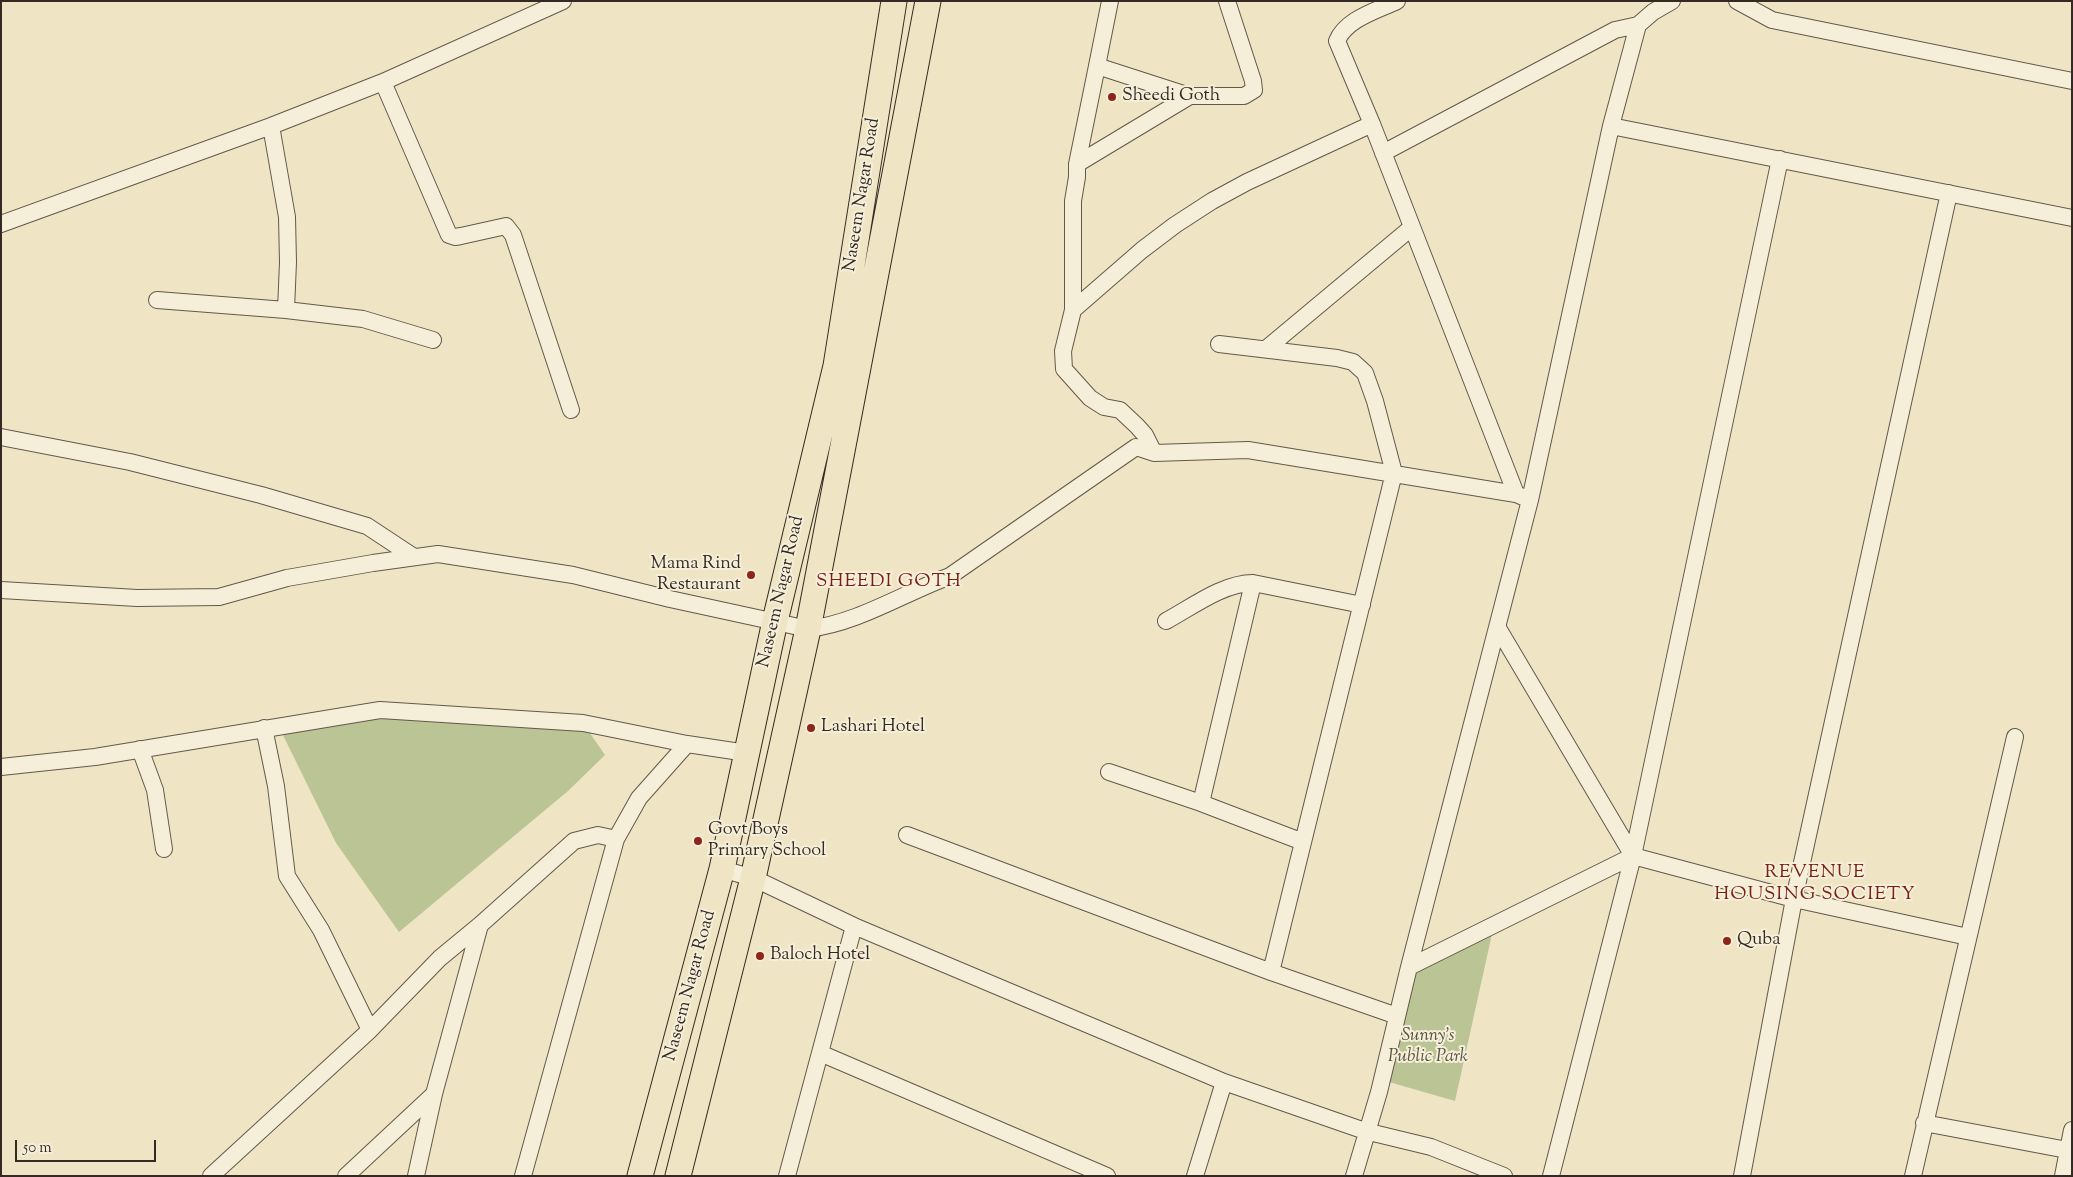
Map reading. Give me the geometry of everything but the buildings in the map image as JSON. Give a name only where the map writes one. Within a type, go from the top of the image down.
[{"type":"main road","name":"Naseem Nagar Road","points":[[640,1176],[722,869],[775,621],[836,366],[894,1]]},
{"type":"main road","name":"Naseem Nagar Road","points":[[678,1176],[754,878],[808,630],[928,1]]},
{"type":"street","points":[[1,224],[271,126],[383,82],[563,1]]},
{"type":"street","points":[[1110,1],[1077,164],[1074,201],[1073,310],[1063,351],[1064,369],[1090,398],[1104,407],[1120,410],[1145,435],[1154,453]]},
{"type":"street","points":[[1097,66],[1190,96],[1244,96],[1254,90],[1253,81],[1227,1]]},
{"type":"street","points":[[1397,1],[1357,20],[1341,31],[1337,41],[1372,124],[1411,228],[1523,497]]},
{"type":"street","points":[[1383,153],[1615,30],[1638,25],[1653,12],[1672,1]]},
{"type":"street","points":[[1737,1],[1772,20],[2072,81]]},
{"type":"street","points":[[1354,1176],[1365,1132],[1378,1092],[1498,628],[1523,497],[1611,126],[1638,25]]},
{"type":"street","points":[[383,82],[449,235],[455,237],[506,226],[513,235],[571,410]]},
{"type":"street","points":[[1077,164],[1190,96]]},
{"type":"street","points":[[1073,310],[1142,250],[1212,200],[1372,124]]},
{"type":"street","points":[[271,126],[287,217],[286,310]]},
{"type":"street","points":[[1611,126],[2072,218]]},
{"type":"street","points":[[1551,1176],[1633,856],[1780,160]]},
{"type":"street","points":[[1742,1176],[1794,899],[1949,193]]},
{"type":"street","points":[[1266,349],[1411,228]]},
{"type":"street","points":[[157,300],[286,310],[362,319],[433,340]]},
{"type":"street","points":[[1219,344],[1337,358],[1353,362],[1365,373],[1375,401],[1394,473],[1271,972]]},
{"type":"street","points":[[1,436],[130,462],[261,495],[367,526],[414,557]]},
{"type":"street","points":[[1,590],[137,598],[220,597],[287,578],[373,562],[438,554],[573,575],[808,630],[852,619],[920,587],[950,576],[1136,448],[1154,453],[1248,450],[1394,473],[1523,497]]},
{"type":"street","points":[[1166,621],[1242,583],[1253,583],[1362,605]]},
{"type":"street","points":[[1201,803],[1253,583]]},
{"type":"street","points":[[1498,628],[1633,856]]},
{"type":"street","points":[[1,767],[95,757],[380,710],[583,724],[687,744],[747,753]]},
{"type":"street","points":[[264,728],[276,786],[287,876],[321,930],[370,1030]]},
{"type":"street","points":[[1913,1176],[2015,736]]},
{"type":"street","points":[[523,1176],[616,839],[639,798],[687,744]]},
{"type":"street","points":[[140,749],[155,790],[164,849]]},
{"type":"street","points":[[1109,772],[1201,803],[1303,842]]},
{"type":"street","points":[[211,1176],[370,1030],[440,958],[480,926],[574,841],[598,835],[616,839]]},
{"type":"street","points":[[907,835],[1271,972],[1397,1016]]},
{"type":"street","points":[[1409,968],[1633,856],[1794,899],[1968,937]]},
{"type":"street","points":[[722,869],[754,878],[854,926],[1224,1082],[1365,1132],[1431,1147],[1467,1169],[1504,1176]]},
{"type":"street","points":[[416,1176],[434,1094],[480,926]]},
{"type":"street","points":[[787,1176],[854,926]]},
{"type":"street","points":[[820,1053],[1107,1176]]},
{"type":"street","points":[[1195,1176],[1224,1082]]},
{"type":"street","points":[[346,1176],[434,1094]]},
{"type":"street","points":[[1924,1123],[2070,1151]]},
{"type":"street","points":[[2063,1176],[2070,1151],[2072,1130]]},
{"type":"green space","points":[[380,710],[583,723],[605,755],[568,791],[399,932],[336,843],[278,725]]},
{"type":"green space","name":"Sunny's Public Park","points":[[1494,925],[1455,1101],[1382,1080],[1409,967]]},
{"type":"place","name":"Sheedi Goth","points":[[1112,97]]},
{"type":"place","name":"Mama Rind Restaurant","points":[[751,575]]},
{"type":"place","name":"Lashari Hotel","points":[[811,728]]},
{"type":"place","name":"Govt Boys Primary School","points":[[698,841]]},
{"type":"place","name":"Quba","points":[[1727,941]]},
{"type":"place","name":"Baloch Hotel","points":[[760,956]]},
{"type":"district","name":"SHEEDI GOTH","points":[[889,583]]},
{"type":"district","name":"REVENUE HOUSING SOCIETY","points":[[1815,885]]}]
